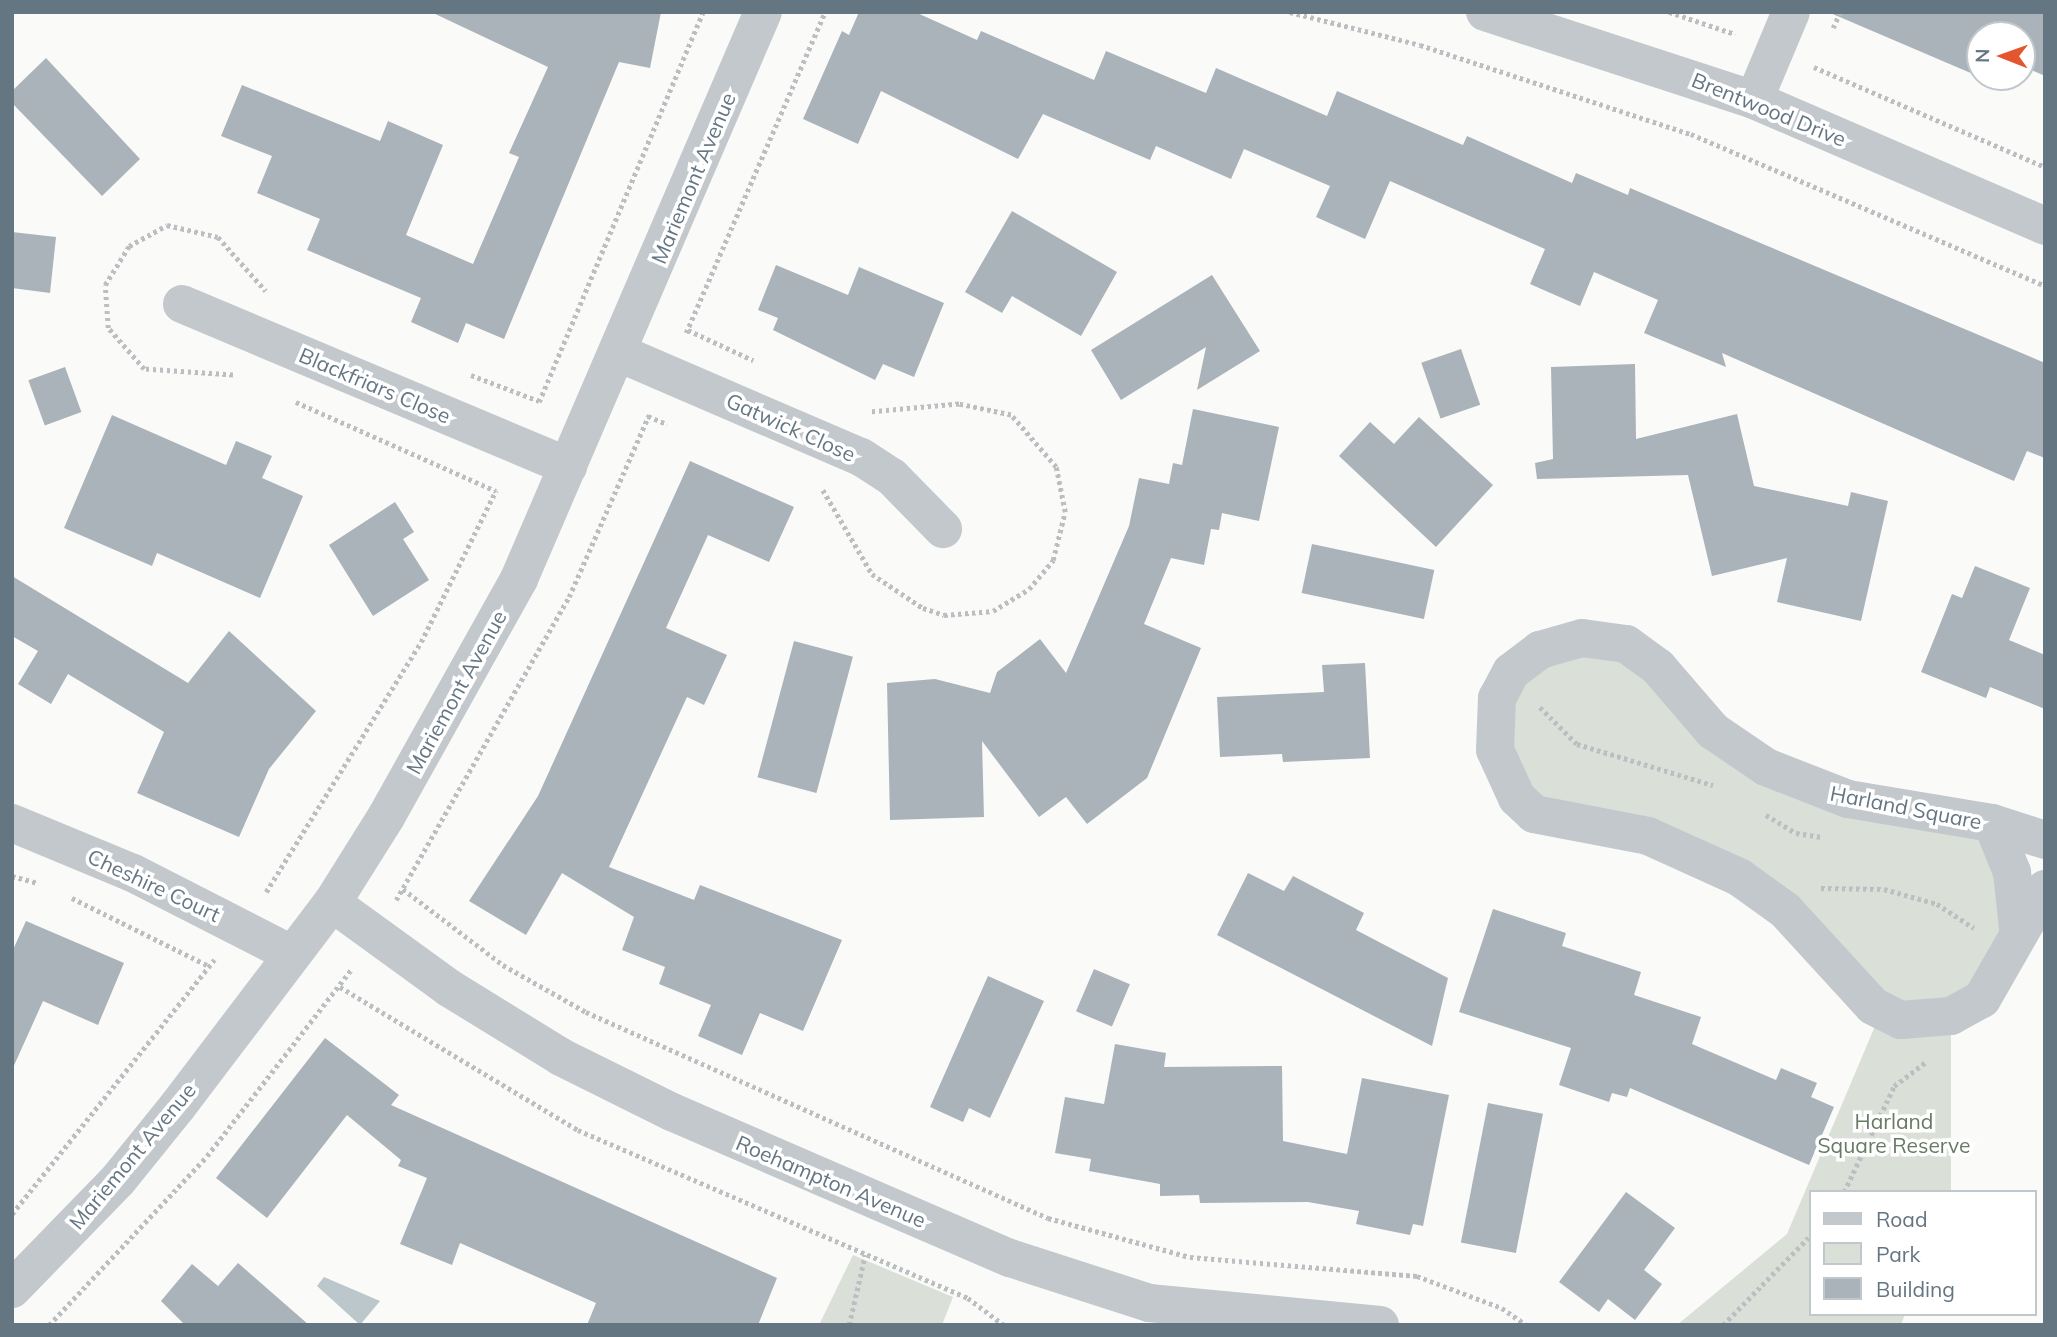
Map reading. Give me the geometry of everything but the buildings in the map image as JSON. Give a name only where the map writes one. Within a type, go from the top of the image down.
[{"type":"street","name":"Mariemont Avenue","points":[[12,1289],[117,1180],[332,904],[519,579],[619,353],[763,12]]},
{"type":"street","name":"Brentwood Drive","points":[[1485,12],[1754,100],[2045,226]]},
{"type":"street","points":[[1754,100],[1791,12]]},
{"type":"street","name":"Blackfriars Close","points":[[182,304],[568,466]]},
{"type":"street","name":"Gatwick Close","points":[[619,353],[861,457],[892,477],[943,529]]},
{"type":"street","name":"Harland Square","points":[[1511,672],[1560,641],[1626,644],[1658,667],[1713,731],[1766,768],[1848,799],[1992,823],[2045,840]]},
{"type":"street","points":[[1511,672],[1492,722],[1495,750],[1517,798],[1534,814],[1676,845],[1739,877],[1785,910],[1873,1006],[1915,1023],[1951,1016],[1982,999],[2018,928],[2045,889]]},
{"type":"street","name":"Cheshire Court","points":[[12,823],[133,873],[292,954]]},
{"type":"street","name":"Harland Square","points":[[1992,823],[2012,872],[2018,928]]},
{"type":"street","name":"Roehampton Avenue","points":[[332,904],[449,988],[561,1057],[672,1112],[1020,1262],[1149,1303],[1380,1325]]},
{"type":"path","points":[[539,401],[703,12]]},
{"type":"path","points":[[688,330],[825,12]]},
{"type":"path","points":[[1290,12],[1420,45],[1691,134],[2045,286]]},
{"type":"path","points":[[1669,12],[1735,34]]},
{"type":"path","points":[[1817,68],[2045,167]]},
{"type":"path","points":[[648,416],[569,597],[403,889],[503,965],[586,1012],[1048,1218],[1190,1257],[1417,1276],[1502,1308],[1526,1325]]},
{"type":"path","points":[[258,905],[421,642],[496,491]]},
{"type":"path","points":[[1511,672],[1577,744],[1721,788]]},
{"type":"path","points":[[1754,807],[1796,833],[1830,834]]},
{"type":"path","points":[[12,876],[50,888]]},
{"type":"path","points":[[1785,910],[1822,887],[1872,887],[1937,904],[1978,931]]},
{"type":"path","points":[[12,1214],[209,966],[62,893]]},
{"type":"path","points":[[49,1325],[207,1156],[351,970]]},
{"type":"path","points":[[340,987],[578,1130],[968,1298],[1004,1325]]},
{"type":"path","points":[[1845,1190],[1894,1086]]},
{"type":"path","points":[[1723,1325],[1808,1238]]},
{"type":"path","points":[[849,1325],[865,1255]]},
{"type":"green space","name":"Harland Square Reserve","points":[[1604,638],[1737,750],[1967,818],[2019,909],[1951,1017],[1951,1190],[1808,1190],[1808,1316],[1904,1316],[1901,1325],[1677,1325],[1787,1234],[1881,1012],[1762,893],[1534,814],[1497,698],[1504,682]]},
{"type":"green space","points":[[853,1255],[953,1297],[942,1325],[819,1325]]},
{"type":"shaded area","points":[[324,1277],[380,1301],[360,1325],[317,1286]]}]
